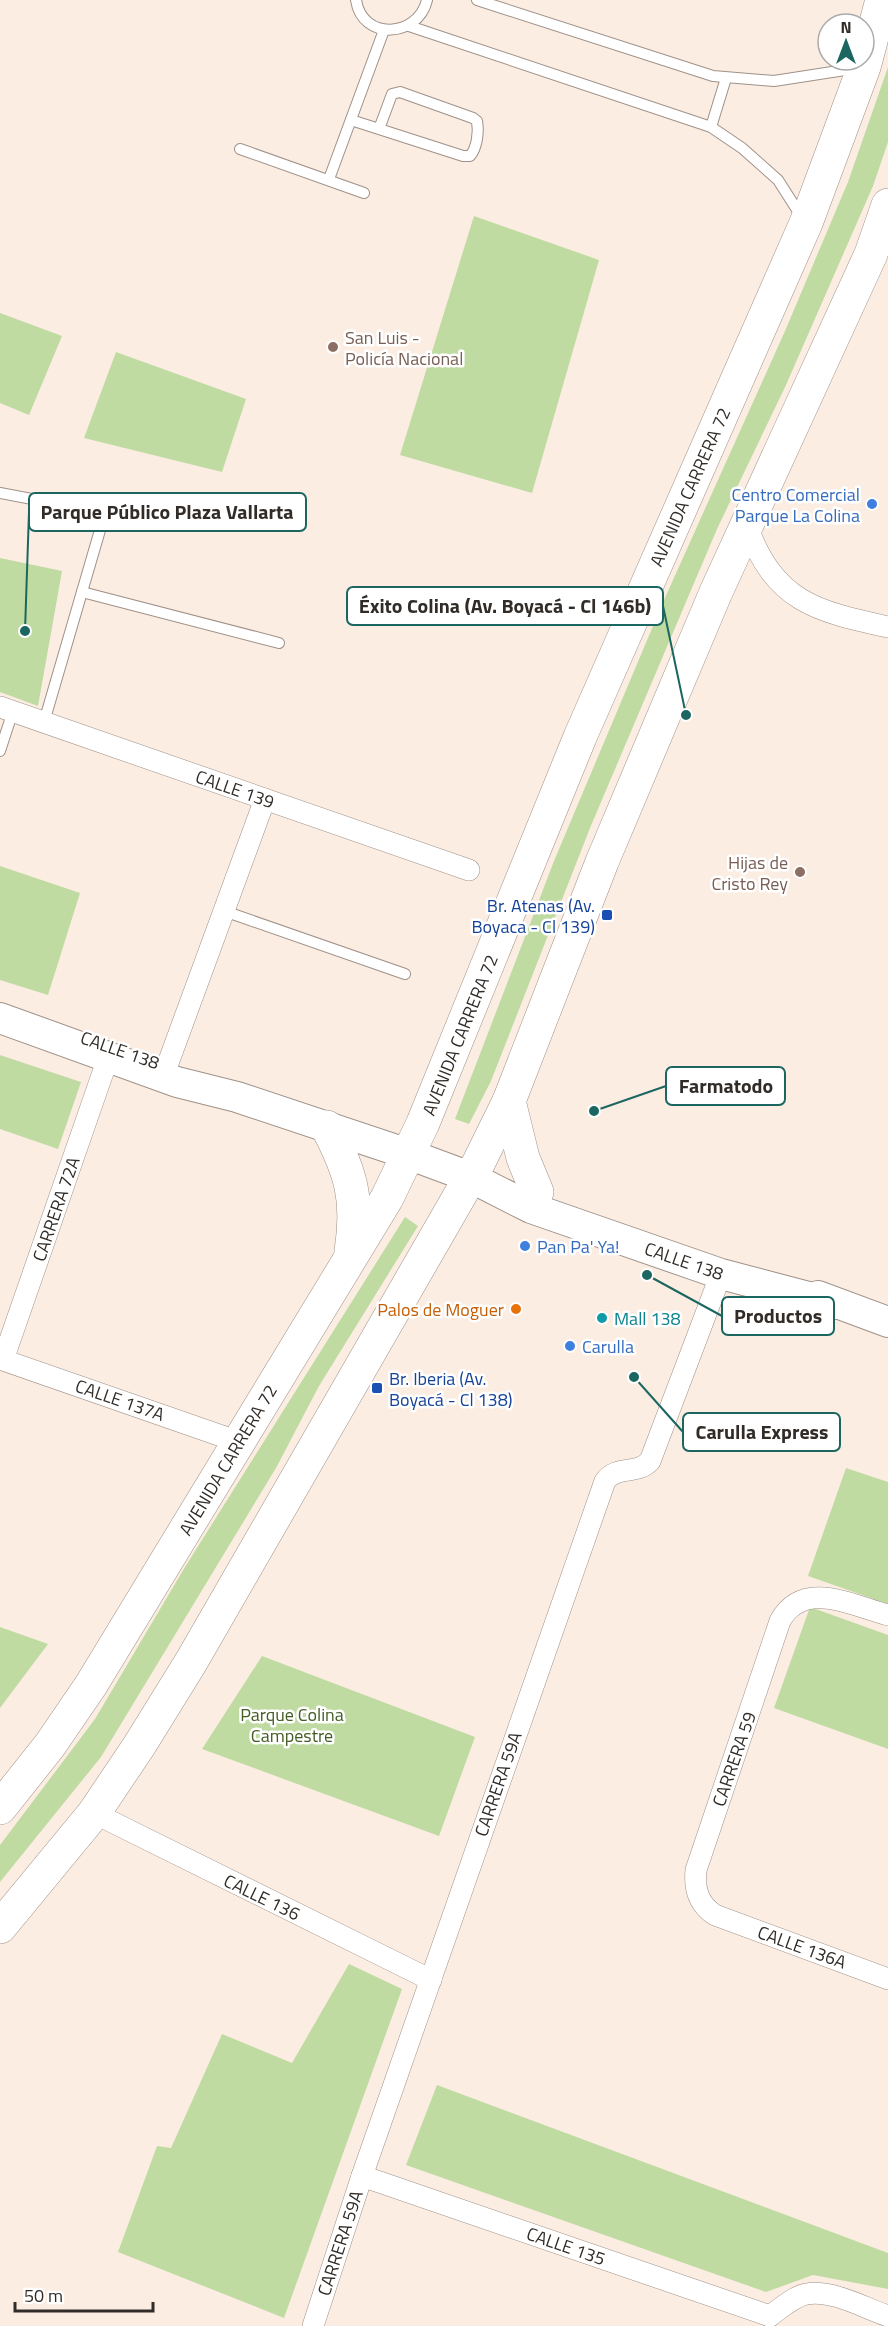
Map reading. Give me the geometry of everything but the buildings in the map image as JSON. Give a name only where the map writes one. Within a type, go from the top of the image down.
[{"type":"highway","name":"AVENIDA CARRERA 72","points":[[876,22],[882,0]]},
{"type":"highway","name":"AVENIDA CARRERA 72","points":[[0,1809],[50,1745],[91,1685],[387,1198],[464,1028],[580,737],[806,223],[862,72]]},
{"type":"highway","points":[[0,1927],[94,1813],[191,1662],[470,1177],[509,1101],[602,862],[716,592],[866,264],[888,206]]},
{"type":"highway","points":[[509,1101],[523,1158],[537,1192]]},
{"type":"highway","points":[[327,1127],[349,1173],[354,1195],[355,1216],[349,1261]]},
{"type":"main road","name":"CALLE 138","points":[[0,1016],[41,1023],[167,1066],[237,1097]]},
{"type":"main road","name":"CALLE 138","points":[[0,1016],[177,1082],[237,1097],[408,1154],[470,1177],[531,1208],[721,1274],[835,1304],[888,1322]]},
{"type":"main road","name":"CALLE 138","points":[[470,1177],[537,1192],[727,1258],[835,1304]]},
{"type":"street","points":[[747,526],[764,564],[792,594],[812,606],[888,627]]},
{"type":"street","name":"CALLE 139","points":[[7,709],[469,870]]},
{"type":"street","points":[[167,1066],[265,799]]},
{"type":"street","name":"CARRERA 72A","points":[[2,1360],[108,1058]]},
{"type":"street","name":"CARRERA 59A","points":[[313,2326],[362,2176],[605,1481],[617,1471],[639,1468],[650,1461],[721,1274]]},
{"type":"street","name":"CALLE 137A","points":[[2,1360],[239,1442]]},
{"type":"street","name":"CARRERA 59","points":[[715,1915],[705,1909],[696,1891],[696,1870],[780,1621],[794,1602],[811,1597],[888,1615]]},
{"type":"street","name":"CALLE 136","points":[[94,1813],[431,1980]]},
{"type":"street","name":"CALLE 136A","points":[[715,1915],[888,1979]]},
{"type":"street","name":"CALLE 135","points":[[362,2176],[768,2321]]},
{"type":"street","points":[[768,2321],[795,2299],[807,2294],[824,2294],[888,2316]]},
{"type":"lane","points":[[356,0],[363,17],[373,26],[384,30],[397,30],[409,26],[419,19],[427,0]]},
{"type":"lane","points":[[477,0],[700,72],[726,78],[774,81],[832,72]]},
{"type":"lane","points":[[409,26],[711,127],[742,148],[778,180],[806,223]]},
{"type":"lane","points":[[329,179],[384,30]]},
{"type":"lane","points":[[711,127],[726,78]]},
{"type":"lane","points":[[351,120],[379,129],[470,156],[474,152],[478,128],[473,118],[400,92],[392,94],[388,100],[379,129]]},
{"type":"lane","points":[[240,149],[364,193]]},
{"type":"lane","points":[[0,493],[105,513],[118,506],[182,517]]},
{"type":"lane","points":[[44,722],[105,513]]},
{"type":"lane","points":[[82,592],[279,643]]},
{"type":"lane","points":[[0,751],[7,709]]},
{"type":"lane","points":[[224,911],[405,974]]},
{"type":"green space","points":[[888,67],[888,142],[873,186],[786,385],[717,529],[590,828],[491,1081],[469,1124],[455,1119],[554,861],[664,600],[785,331],[848,182]]},
{"type":"green space","points":[[474,216],[599,260],[532,493],[400,455]]},
{"type":"green space","points":[[0,313],[62,336],[29,415],[0,403]]},
{"type":"green space","points":[[116,352],[246,399],[222,472],[84,438]]},
{"type":"green space","points":[[0,558],[62,571],[38,706],[0,692]]},
{"type":"green space","points":[[0,866],[80,893],[48,995],[0,980]]},
{"type":"green space","points":[[0,1055],[81,1082],[58,1149],[0,1129]]},
{"type":"green space","points":[[405,1217],[418,1226],[319,1386],[276,1468],[101,1757],[0,1882],[0,1845],[95,1719],[185,1567]]},
{"type":"green space","points":[[846,1468],[888,1482],[888,1604],[808,1576]]},
{"type":"green space","points":[[810,1607],[888,1635],[888,1749],[774,1708]]},
{"type":"green space","points":[[0,1627],[48,1644],[0,1708]]},
{"type":"green space","name":"Parque Colina Campestre","points":[[262,1656],[475,1737],[439,1836],[202,1749]]},
{"type":"green space","points":[[349,1964],[402,1989],[284,2318],[118,2252],[157,2146],[171,2148],[222,2034],[292,2063]]},
{"type":"green space","points":[[437,2085],[888,2253],[888,2289],[813,2275],[766,2292],[406,2165]]},
{"type":"place","name":"San Luis - Policía Nacional","points":[[333,347]]},
{"type":"place","name":"Centro Comercial Parque La Colina","points":[[872,504]]},
{"type":"place","name":"Parque Público Plaza Vallarta","points":[[25,631]]},
{"type":"place","name":"Éxito Colina (Av. Boyacá - Cl 146b)","points":[[686,715]]},
{"type":"place","name":"Hijas de Cristo Rey","points":[[800,872]]},
{"type":"place","name":"Br. Atenas (Av. Boyaca - Cl 139)","points":[[607,915]]},
{"type":"place","name":"Farmatodo","points":[[594,1111]]},
{"type":"place","name":"Pan Pa' Ya!","points":[[525,1246]]},
{"type":"place","name":"Productos","points":[[647,1275]]},
{"type":"place","name":"Palos de Moguer","points":[[516,1309]]},
{"type":"place","name":"Mall 138","points":[[602,1318]]},
{"type":"place","name":"Carulla","points":[[570,1346]]},
{"type":"place","name":"Carulla Express","points":[[634,1377]]},
{"type":"place","name":"Br. Iberia (Av. Boyacá - Cl 138)","points":[[377,1388]]}]
